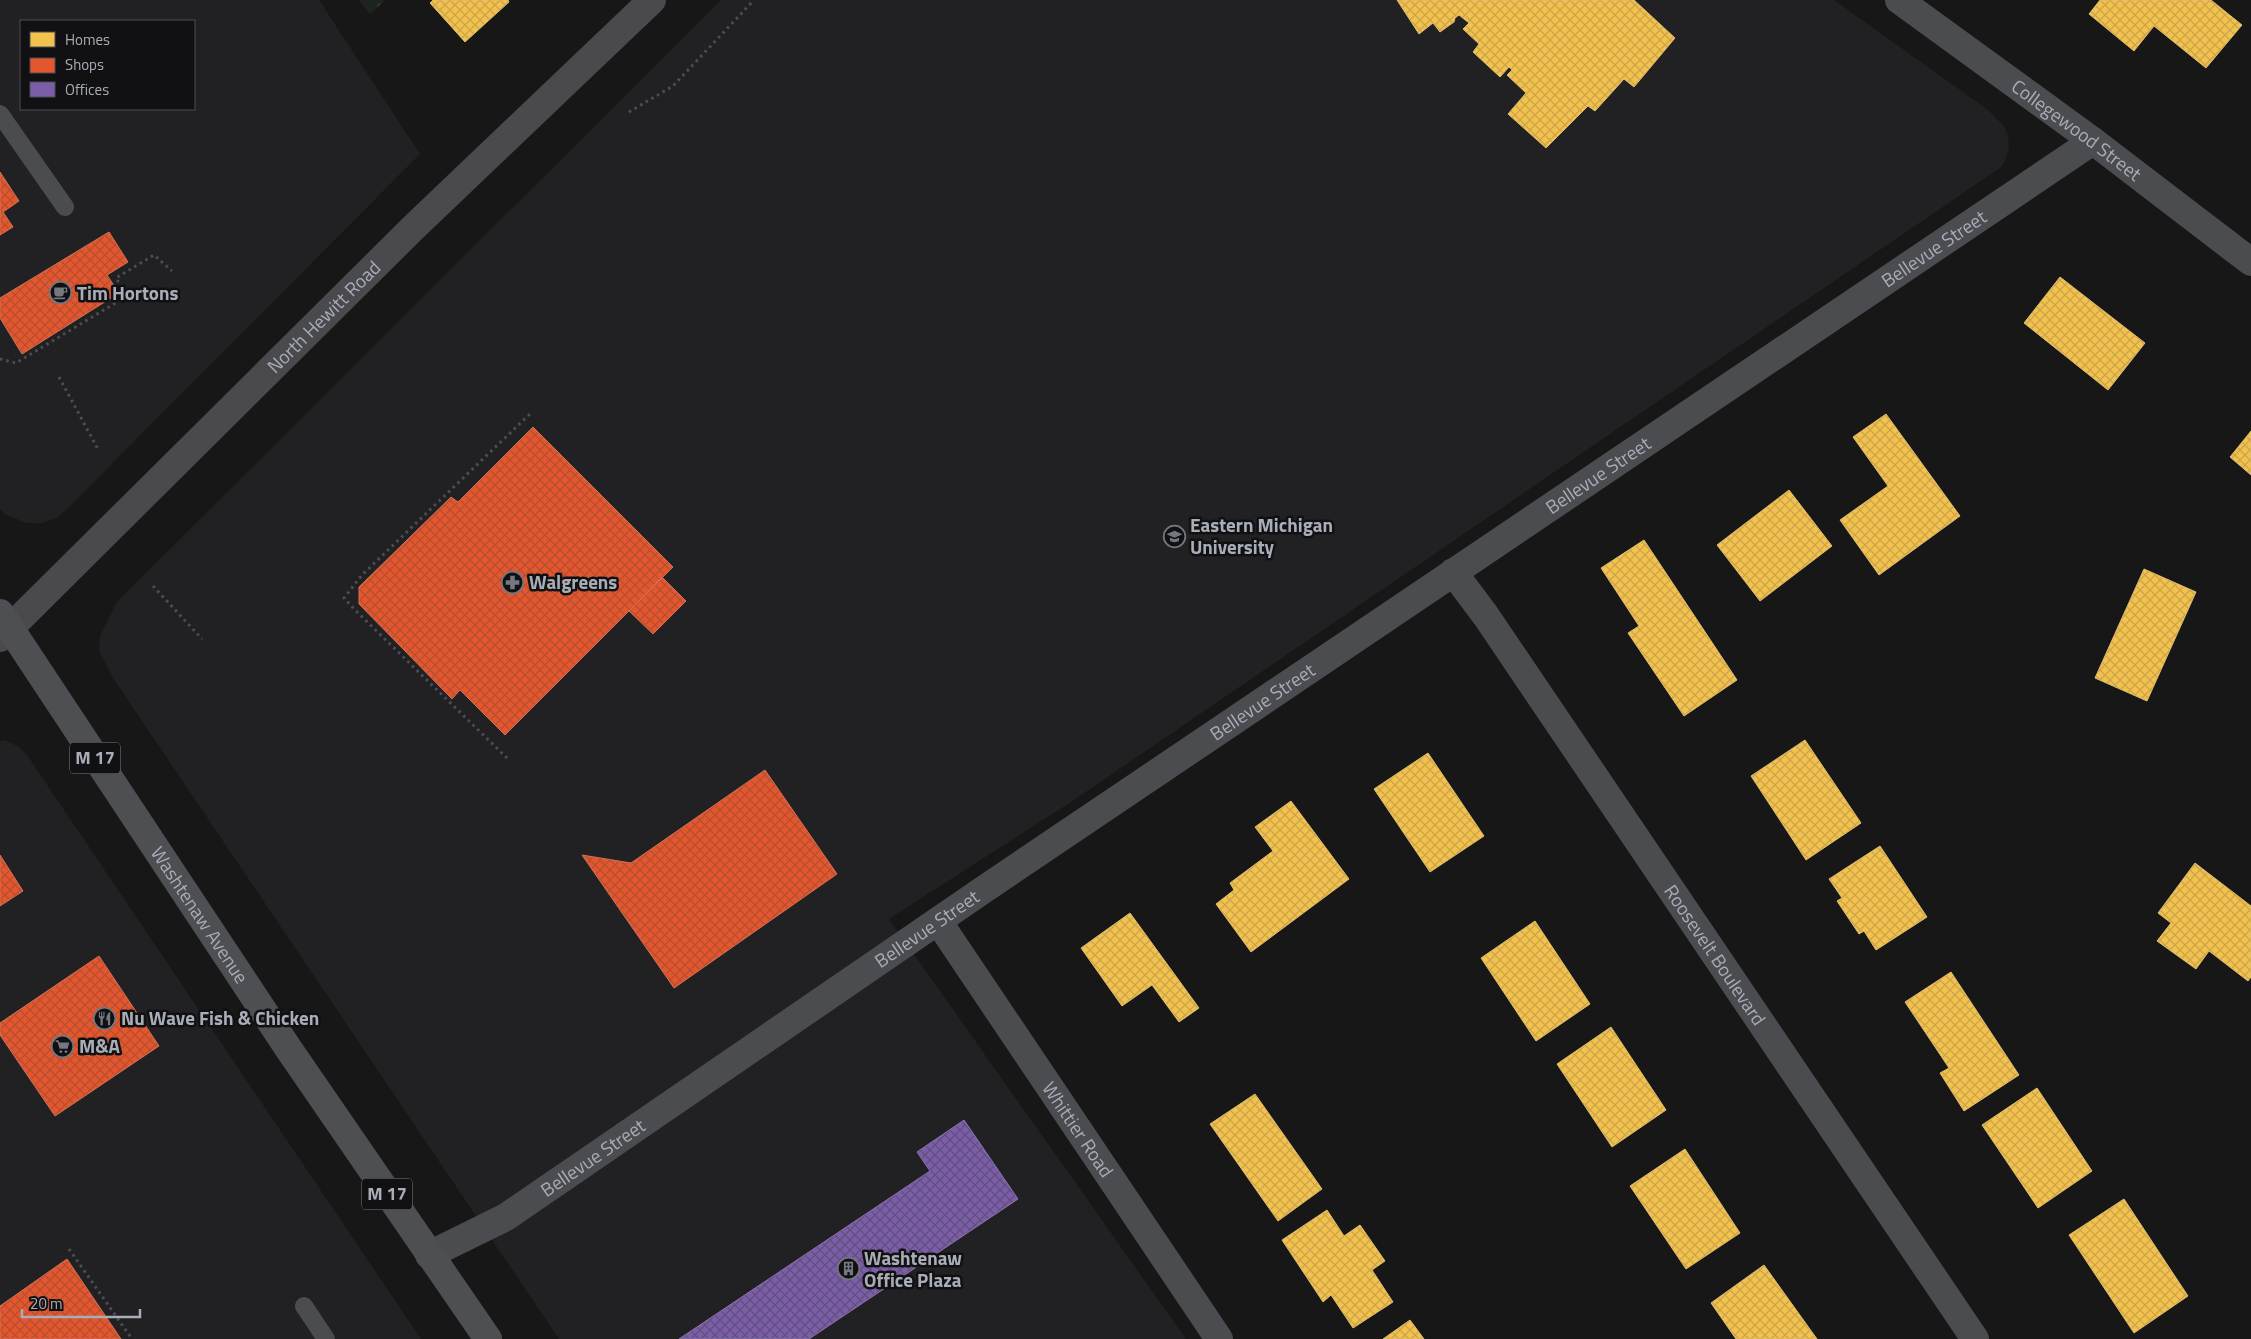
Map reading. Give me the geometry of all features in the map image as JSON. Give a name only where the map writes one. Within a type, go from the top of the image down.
[{"type":"main road","name":"North Hewitt Road","points":[[3,626],[414,227],[652,0]]},
{"type":"main road","name":"Washtenaw Avenue","points":[[3,626],[429,1255],[488,1339]]},
{"type":"street","name":"Collegewood Street","points":[[1899,0],[2093,141],[2251,262]]},
{"type":"street","name":"Bellevue Street","points":[[429,1255],[506,1217],[938,921],[2093,141]]},
{"type":"street","name":"Roosevelt Boulevard","points":[[1453,572],[1486,616],[1975,1339]]},
{"type":"street","name":"Whittier Road","points":[[938,921],[1219,1339]]},
{"type":"lane","points":[[0,114],[65,207]]},
{"type":"lane","points":[[304,1306],[326,1339]]},
{"type":"path","points":[[630,112],[673,86],[754,0]]},
{"type":"path","points":[[0,359],[16,364],[127,296],[116,278],[154,255],[172,271]]},
{"type":"path","points":[[59,377],[99,451]]},
{"type":"path","points":[[507,758],[354,610],[344,598],[362,574],[531,413]]},
{"type":"path","points":[[153,586],[202,639]]},
{"type":"path","points":[[69,1249],[132,1339]]},
{"type":"shaded area","points":[[0,0],[319,0],[420,154],[57,518],[42,523],[26,523],[5,514],[0,509]]},
{"type":"shaded area","points":[[721,0],[1834,0],[1987,109],[2004,126],[2008,135],[2009,148],[2004,163],[1997,170],[1071,802],[889,919],[1186,1339],[559,1339],[115,681],[100,653],[101,633],[117,602]]},
{"type":"shaded area","points":[[5,740],[19,747],[27,755],[421,1339],[0,1339],[0,741]]},
{"type":"green space","points":[[359,0],[385,0],[370,14]]},
{"type":"building: Homes","points":[[433,0],[508,0],[509,2],[465,42],[430,3]]},
{"type":"building: Homes","points":[[1397,0],[1634,0],[1675,38],[1634,87],[1624,79],[1595,111],[1588,106],[1546,148],[1508,114],[1526,93],[1507,75],[1512,70],[1509,67],[1500,77],[1473,52],[1479,44],[1463,29],[1469,23],[1459,15],[1455,18],[1454,22],[1440,32],[1433,23],[1419,34]]},
{"type":"building: Homes","points":[[2100,0],[2211,0],[2242,25],[2206,68],[2154,26],[2134,51],[2089,14]]},
{"type":"building: Homes","points":[[2060,277],[2145,343],[2108,390],[2024,323]]},
{"type":"building: Homes","points":[[1886,414],[1960,516],[1879,575],[1840,520],[1888,486],[1853,437]]},
{"type":"building: Homes","points":[[2251,431],[2251,475],[2230,457]]},
{"type":"building: Homes","points":[[1789,490],[1832,546],[1760,601],[1717,545]]},
{"type":"building: Homes","points":[[1644,540],[1737,680],[1684,716],[1628,633],[1639,626],[1601,568]]},
{"type":"building: Homes","points":[[2144,569],[2196,592],[2147,701],[2095,678]]},
{"type":"building: Homes","points":[[1805,740],[1861,823],[1806,860],[1751,776]]},
{"type":"building: Homes","points":[[1428,753],[1484,836],[1430,872],[1374,789]]},
{"type":"building: Homes","points":[[1291,801],[1349,879],[1251,952],[1216,904],[1234,890],[1230,883],[1273,851],[1255,827]]},
{"type":"building: Homes","points":[[1880,846],[1927,917],[1876,950],[1864,931],[1859,934],[1837,901],[1842,898],[1829,879]]},
{"type":"building: Homes","points":[[2195,863],[2251,906],[2251,977],[2248,981],[2209,951],[2196,969],[2157,941],[2171,923],[2158,913]]},
{"type":"building: Homes","points":[[1130,913],[1199,1008],[1179,1022],[1152,985],[1122,1006],[1081,948]]},
{"type":"building: Homes","points":[[1535,921],[1590,1004],[1536,1041],[1481,958]]},
{"type":"building: Homes","points":[[1951,972],[2019,1075],[1964,1111],[1940,1073],[1949,1068],[1905,1002]]},
{"type":"building: Homes","points":[[1611,1027],[1666,1110],[1612,1147],[1557,1064]]},
{"type":"building: Homes","points":[[2037,1088],[2092,1171],[2038,1208],[1982,1125]]},
{"type":"building: Homes","points":[[1255,1094],[1322,1189],[1278,1221],[1210,1124]]},
{"type":"building: Homes","points":[[1685,1149],[1740,1233],[1686,1269],[1630,1186]]},
{"type":"building: Homes","points":[[2124,1199],[2188,1296],[2134,1333],[2069,1235]]},
{"type":"building: Homes","points":[[1327,1210],[1344,1236],[1360,1225],[1385,1261],[1372,1270],[1393,1302],[1353,1328],[1331,1295],[1323,1302],[1282,1240]]},
{"type":"building: Homes","points":[[1764,1265],[1817,1339],[1736,1339],[1711,1303]]},
{"type":"building: Homes","points":[[1410,1320],[1424,1339],[1383,1339]]},
{"type":"building: Shops","points":[[0,172],[19,201],[3,212],[13,227],[0,235]]},
{"type":"building: Shops","points":[[109,232],[128,262],[107,275],[119,293],[22,354],[0,318],[0,298]]},
{"type":"building: Shops","points":[[533,427],[673,567],[505,735],[460,690],[452,699],[359,604],[359,587],[451,497],[458,502]]},
{"type":"building: Shops","points":[[662,577],[686,601],[653,634],[629,611]]},
{"type":"building: Shops","points":[[765,770],[837,874],[674,988],[582,855],[631,863]]},
{"type":"building: Shops","points":[[0,855],[23,891],[0,906]]},
{"type":"building: Shops","points":[[99,956],[159,1046],[55,1116],[0,1035],[0,1023]]},
{"type":"building: Shops","points":[[67,1259],[121,1339],[0,1339],[0,1306]]},
{"type":"building: Offices","name":"Washtenaw Office Plaza","points":[[964,1120],[1018,1199],[809,1339],[679,1339],[930,1171],[917,1152]]},
{"type":"place","name":"Tim Hortons","points":[[61,293]]},
{"type":"place","name":"Eastern Michigan University","points":[[1174,536]]},
{"type":"place","name":"Walgreens","points":[[513,582]]},
{"type":"place","name":"Nu Wave Fish & Chicken","points":[[105,1018]]},
{"type":"place","name":"M&A","points":[[63,1046]]},
{"type":"place","name":"Washtenaw Office Plaza","points":[[848,1269]]}]
